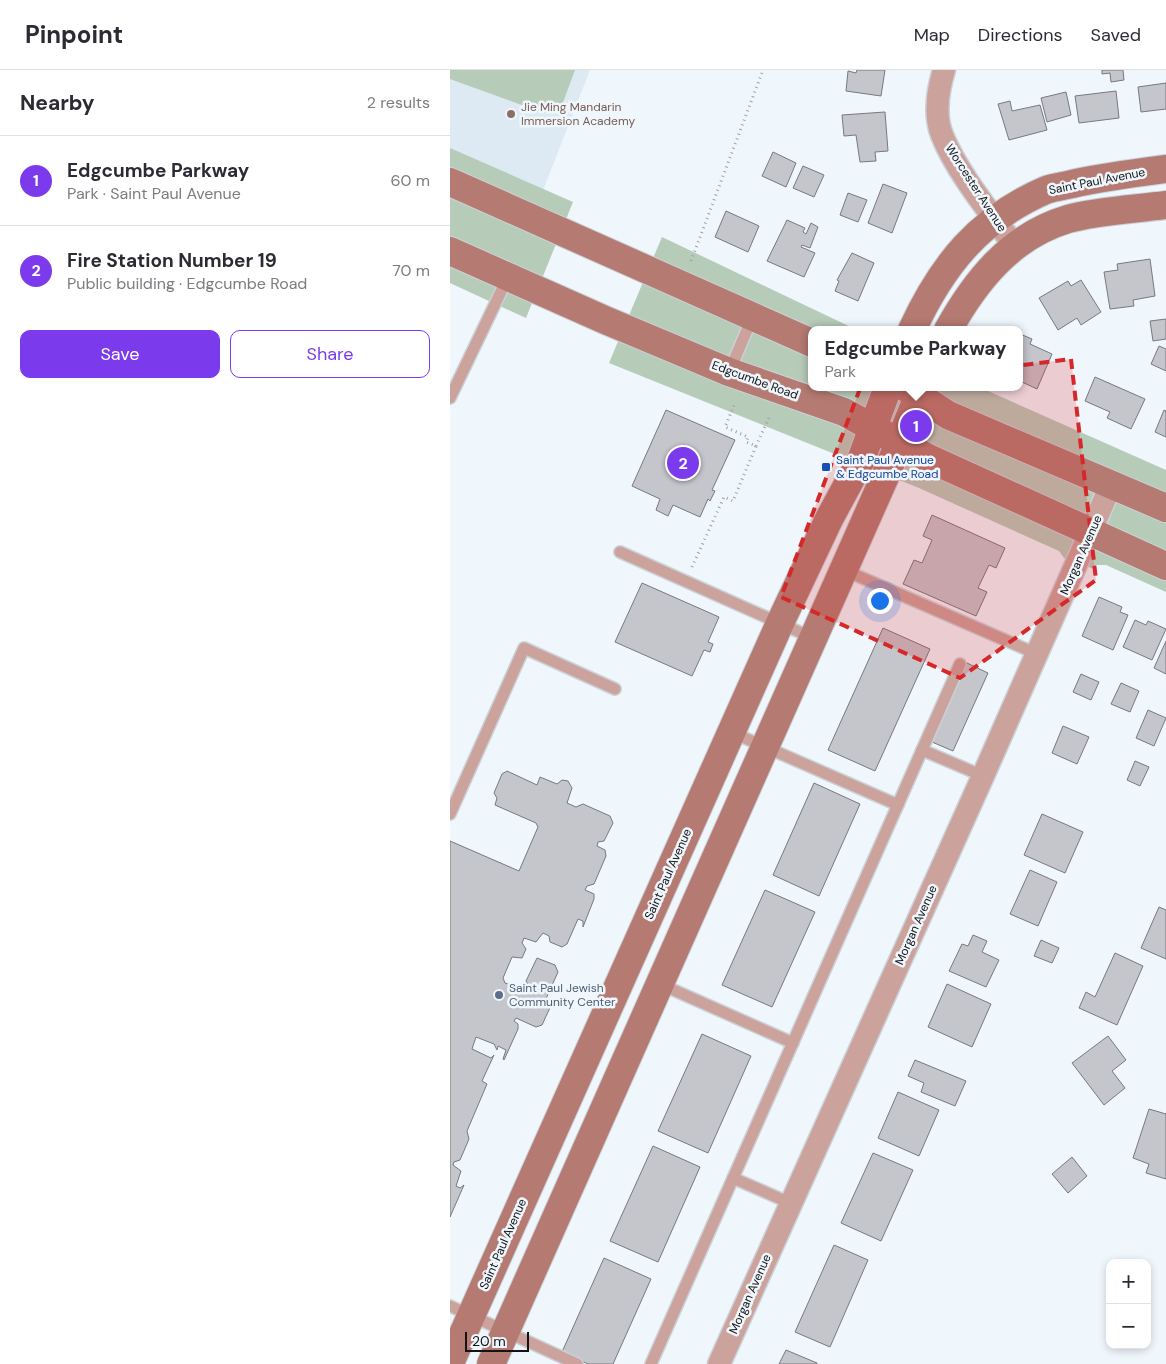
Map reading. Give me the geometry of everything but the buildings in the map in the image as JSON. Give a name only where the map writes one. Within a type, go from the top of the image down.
[{"type":"street","name":"Worcester Avenue","points":[[944,70],[939,87],[937,110],[941,134],[954,158],[1014,245]]},
{"type":"street","name":"Saint Paul Avenue","points":[[914,326],[924,305],[950,263],[970,240],[994,218],[1047,190],[1094,179],[1166,168]]},
{"type":"street","points":[[450,182],[808,341]]},
{"type":"street","points":[[950,326],[978,282],[1014,245],[1035,232],[1068,219],[1166,204]]},
{"type":"street","name":"Edgcumbe Road","points":[[450,251],[729,372],[844,412],[874,427],[899,443],[1166,566]]},
{"type":"street","name":"Saint Paul Avenue","points":[[450,1363],[460,1312],[780,623],[829,519],[861,460],[887,391]]},
{"type":"street","points":[[491,1364],[844,570],[899,443],[915,391]]},
{"type":"street","points":[[916,391],[948,415],[1166,508]]},
{"type":"street","name":"Morgan Avenue","points":[[719,1364],[984,776],[1112,485]]},
{"type":"lane","points":[[450,398],[508,277]]},
{"type":"lane","points":[[729,372],[753,316]]},
{"type":"lane","points":[[620,552],[814,638]]},
{"type":"lane","points":[[844,570],[1037,654]]},
{"type":"lane","points":[[450,814],[524,648],[614,689]]},
{"type":"lane","points":[[651,1364],[960,664]]},
{"type":"lane","points":[[731,732],[898,805]]},
{"type":"lane","points":[[922,750],[984,776]]},
{"type":"lane","points":[[660,984],[793,1043]]},
{"type":"lane","points":[[733,1178],[790,1203]]},
{"type":"lane","points":[[460,1312],[577,1364]]},
{"type":"path","points":[[691,262],[762,70]]},
{"type":"path","points":[[735,403],[725,426],[748,437],[746,442],[756,446]]},
{"type":"path","points":[[685,581],[724,497],[733,501],[769,418]]},
{"type":"highlighted area","points":[[1071,359],[1096,580],[960,678],[781,597],[861,386]]},
{"type":"shaded area","name":"Jie Ming Mandarin Immersion Academy","points":[[450,70],[590,70],[540,198],[450,159]]},
{"type":"green space","points":[[450,70],[575,70],[562,105],[544,113],[450,79]]},
{"type":"green space","points":[[450,148],[573,202],[526,318],[450,283]]},
{"type":"green space","points":[[662,237],[849,326],[808,326],[808,391],[988,391],[1166,470],[1166,592],[1106,565],[1096,565],[1094,569],[1064,558],[1059,551],[919,488],[609,363]]},
{"type":"place","name":"Jie Ming Mandarin Immersion Academy","points":[[511,114]]},
{"type":"place","name":"Edgcumbe Parkway","points":[[916,426]]},
{"type":"place","name":"Fire Station Number 19","points":[[683,463]]},
{"type":"place","name":"Saint Paul Avenue & Edgcumbe Road","points":[[826,467]]},
{"type":"place","name":"Saint Paul Jewish Community Center","points":[[499,995]]}]
